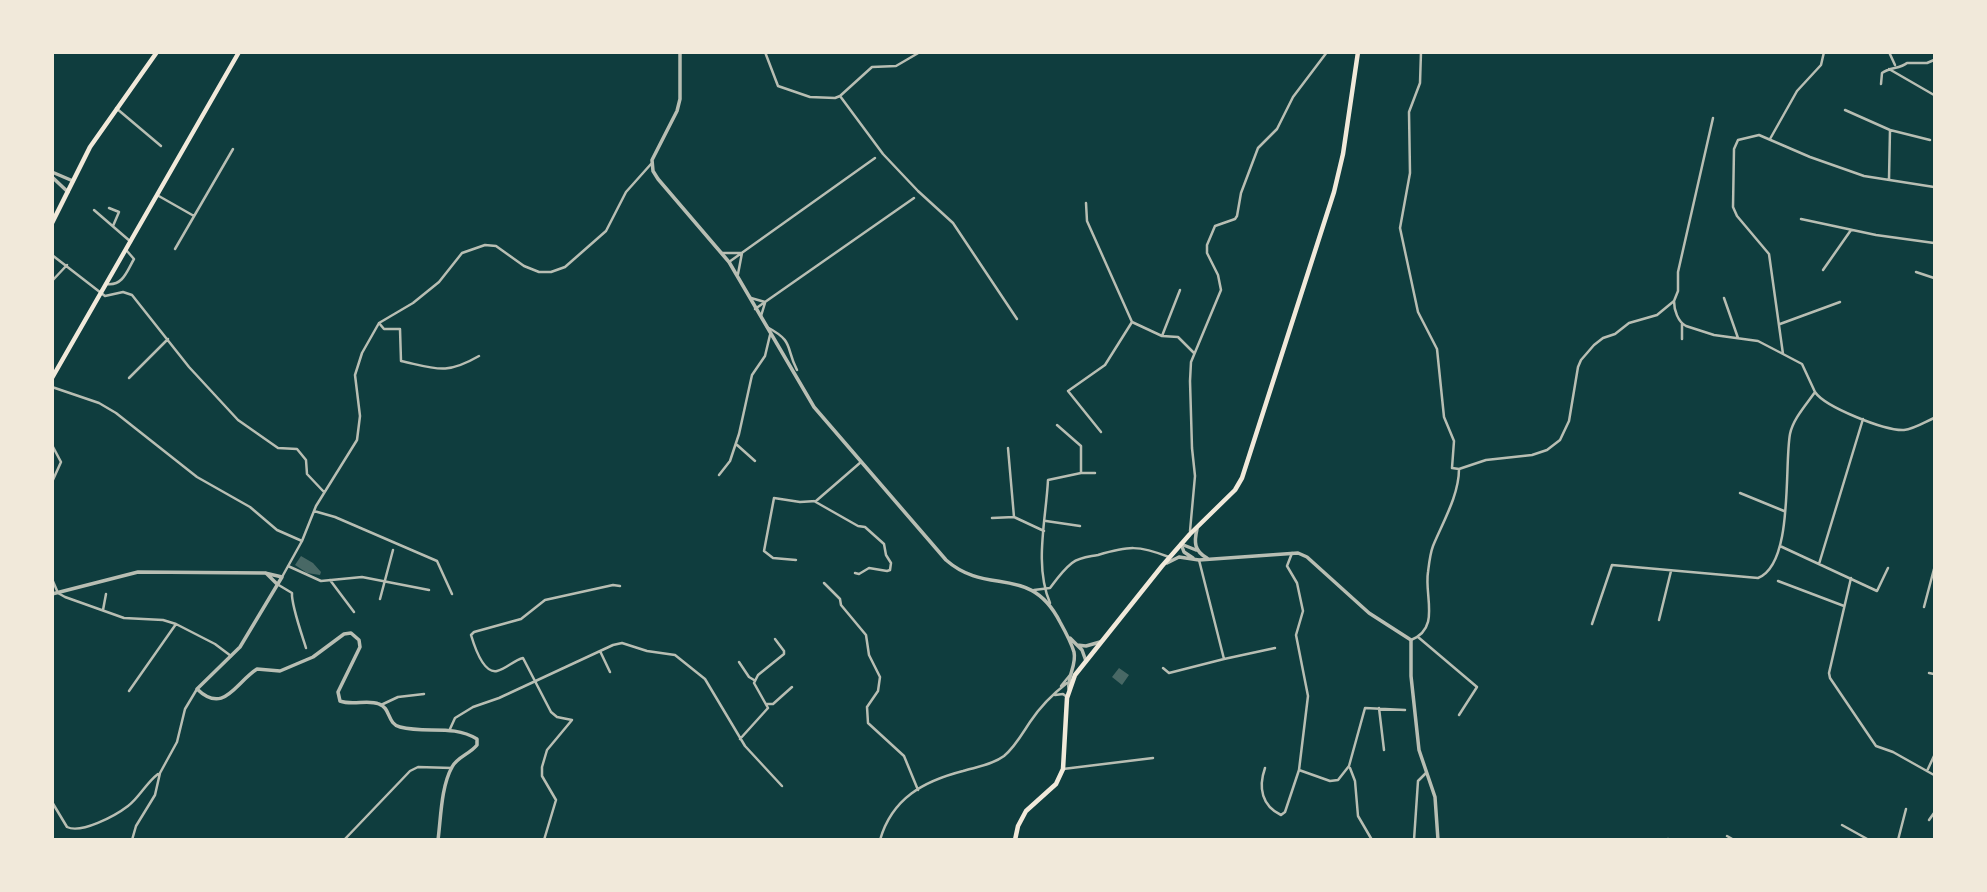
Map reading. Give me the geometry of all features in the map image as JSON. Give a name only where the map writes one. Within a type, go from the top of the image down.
[{"type":"main road","points":[[52,223],[90,147],[157,52]]},
{"type":"main road","points":[[52,378],[239,52]]},
{"type":"main road","points":[[1014,839],[1026,811],[1056,784],[1063,769],[1067,698],[1073,675],[1162,566],[1235,490],[1242,478],[1334,192],[1343,154],[1358,52]]},
{"type":"street","points":[[52,802],[67,827],[75,829],[89,826],[129,806],[160,773],[177,742],[188,702],[197,689],[240,647],[302,541],[324,492],[357,440],[360,411],[355,375],[362,353],[379,323],[413,303],[439,282],[466,251],[485,245],[496,246],[519,263],[539,272],[551,272],[565,267],[606,231],[626,192],[651,164],[656,149],[677,111],[680,99],[680,52]]},
{"type":"street","points":[[765,52],[778,86],[819,98],[840,96],[870,69],[896,66],[920,52]]},
{"type":"street","points":[[1190,534],[1195,489],[1190,381],[1194,353],[1220,293],[1218,275],[1207,253],[1210,234],[1220,223],[1237,216],[1241,193],[1258,148],[1277,129],[1293,97],[1327,52]]},
{"type":"street","points":[[1422,52],[1420,83],[1409,112],[1410,173],[1400,228],[1418,312],[1437,349],[1444,417],[1454,440],[1452,468],[1459,469],[1486,460],[1532,455],[1553,446],[1565,434],[1578,367],[1594,345],[1629,323],[1657,315],[1674,301],[1678,291],[1678,272],[1713,118]]},
{"type":"street","points":[[1770,139],[1797,91],[1821,65],[1824,52]]},
{"type":"street","points":[[1889,52],[1895,66]]},
{"type":"street","points":[[1881,84],[1882,73],[1895,66],[1934,60]]},
{"type":"street","points":[[1889,69],[1934,95]]},
{"type":"street","points":[[840,96],[883,154],[953,223],[1017,319]]},
{"type":"street","points":[[116,108],[160,146]]},
{"type":"street","points":[[1845,110],[1890,131],[1930,140]]},
{"type":"street","points":[[1889,179],[1890,131]]},
{"type":"street","points":[[1783,354],[1769,254],[1732,207],[1734,149],[1738,139],[1759,135],[1835,167],[1864,176],[1934,187]]},
{"type":"street","points":[[175,249],[233,149]]},
{"type":"street","points":[[729,262],[874,158]]},
{"type":"street","points":[[651,164],[658,179],[729,262],[792,373],[821,416],[952,565],[971,576],[1034,590],[1049,588],[1073,562],[1084,556],[1097,555],[1116,548],[1148,549],[1170,558]]},
{"type":"street","points":[[52,174],[73,181]]},
{"type":"street","points":[[52,174],[68,191]]},
{"type":"street","points":[[157,195],[194,216]]},
{"type":"street","points":[[755,309],[914,198]]},
{"type":"street","points":[[1086,203],[1087,221],[1132,322],[1162,336],[1178,337],[1194,353]]},
{"type":"street","points":[[108,208],[118,212],[113,226]]},
{"type":"street","points":[[94,210],[131,242]]},
{"type":"street","points":[[1801,219],[1934,243]]},
{"type":"street","points":[[1823,270],[1851,230]]},
{"type":"street","points":[[107,284],[115,285],[121,282],[135,259],[126,250]]},
{"type":"street","points":[[722,253],[742,253]]},
{"type":"street","points":[[738,278],[738,261],[742,253]]},
{"type":"street","points":[[52,255],[105,296],[123,292],[132,295],[189,367],[242,424],[278,448],[293,448],[301,453],[306,460],[307,474],[324,492]]},
{"type":"street","points":[[52,281],[67,265]]},
{"type":"street","points":[[1916,272],[1934,278]]},
{"type":"street","points":[[1162,336],[1180,290]]},
{"type":"street","points":[[748,296],[756,301],[766,301]]},
{"type":"street","points":[[1724,298],[1738,338]]},
{"type":"street","points":[[761,320],[766,301]]},
{"type":"street","points":[[1674,301],[1682,324],[1682,339]]},
{"type":"street","points":[[1780,324],[1840,302]]},
{"type":"street","points":[[1101,432],[1068,391],[1110,361],[1132,322]]},
{"type":"street","points":[[379,323],[384,328],[400,329],[401,361],[446,370],[463,366],[480,356]]},
{"type":"street","points":[[1682,324],[1714,335],[1758,341],[1783,354],[1802,364],[1815,392],[1825,403],[1863,419],[1903,430],[1934,418]]},
{"type":"street","points":[[764,325],[785,338],[797,370]]},
{"type":"street","points":[[719,475],[727,467],[736,444],[752,375],[765,356],[770,335]]},
{"type":"street","points":[[129,378],[168,339]]},
{"type":"street","points":[[52,387],[99,403],[116,413],[197,477],[250,507],[277,530],[302,541]]},
{"type":"street","points":[[1592,624],[1612,565],[1763,577],[1774,563],[1780,546],[1788,483],[1790,436],[1796,419],[1815,392]]},
{"type":"street","points":[[1819,564],[1863,419]]},
{"type":"street","points":[[1057,425],[1081,446],[1081,473]]},
{"type":"street","points":[[736,444],[755,461]]},
{"type":"street","points":[[52,445],[61,462],[52,482]]},
{"type":"street","points":[[1008,448],[1014,517]]},
{"type":"street","points":[[814,501],[861,462]]},
{"type":"street","points":[[1411,640],[1418,637],[1430,618],[1427,580],[1431,555],[1453,495],[1459,469]]},
{"type":"street","points":[[880,839],[886,821],[894,809],[918,789],[937,778],[1002,758],[1073,675],[1074,652],[1044,589],[1041,556],[1048,480],[1095,473]]},
{"type":"street","points":[[1740,493],[1784,511]]},
{"type":"street","points":[[796,560],[773,558],[764,551],[774,498],[814,501],[858,526],[865,527],[884,544],[891,564],[890,570],[869,568],[859,574],[855,573]]},
{"type":"street","points":[[314,511],[335,517],[436,561],[452,594]]},
{"type":"street","points":[[992,518],[1014,517],[1044,531]]},
{"type":"street","points":[[1046,522],[1080,526]]},
{"type":"street","points":[[1197,528],[1195,540],[1198,552]]},
{"type":"street","points":[[1209,559],[1186,544],[1181,544],[1184,552],[1197,560],[1224,659]]},
{"type":"street","points":[[1780,546],[1877,591],[1888,568]]},
{"type":"street","points":[[380,599],[393,550]]},
{"type":"street","points":[[1162,566],[1179,557],[1197,560],[1292,553],[1307,558],[1369,613],[1411,640]]},
{"type":"street","points":[[1265,768],[1261,784],[1264,798],[1268,807],[1279,815],[1285,812],[1299,770],[1308,696],[1296,635],[1304,611],[1297,583],[1287,566],[1292,553]]},
{"type":"street","points":[[288,566],[321,581],[362,577],[429,590]]},
{"type":"street","points":[[1924,607],[1934,569]]},
{"type":"street","points":[[1659,620],[1671,571]]},
{"type":"street","points":[[55,594],[138,572],[265,573],[282,576]]},
{"type":"street","points":[[265,573],[292,593],[291,601],[297,612],[306,648]]},
{"type":"street","points":[[1851,578],[1829,673],[1832,682],[1876,746],[1893,752],[1934,775]]},
{"type":"street","points":[[52,579],[55,594]]},
{"type":"street","points":[[330,580],[354,612]]},
{"type":"street","points":[[1779,581],[1844,606]]},
{"type":"street","points":[[824,583],[840,599],[841,605],[866,635],[869,655],[880,677],[878,691],[867,707],[868,723],[904,757],[918,789]]},
{"type":"street","points":[[544,839],[556,800],[542,776],[545,754],[572,720],[557,717],[551,712],[523,658],[497,671],[487,669],[471,634],[522,620],[545,600],[613,585],[620,586]]},
{"type":"street","points":[[1034,590],[1050,603]]},
{"type":"street","points":[[55,594],[124,618],[163,620],[176,624],[215,644],[231,656]]},
{"type":"street","points":[[103,610],[106,594]]},
{"type":"street","points":[[130,691],[176,624]]},
{"type":"street","points":[[1065,632],[1082,650],[1086,661]]},
{"type":"street","points":[[197,689],[207,697],[221,699],[257,668],[280,671],[308,659],[342,635],[351,634],[359,640],[360,647],[338,692],[338,699],[350,704],[373,702],[381,705],[390,720],[400,728],[450,729],[474,737],[478,742],[476,747],[452,768],[445,792],[438,839]]},
{"type":"street","points":[[1418,637],[1477,687],[1458,715]]},
{"type":"street","points":[[754,680],[784,654],[775,639]]},
{"type":"street","points":[[1411,640],[1411,676],[1419,750],[1435,797],[1438,839]]},
{"type":"street","points":[[1076,645],[1086,646],[1102,641]]},
{"type":"street","points":[[450,729],[455,719],[473,707],[622,643],[678,657],[709,682],[740,740],[782,786]]},
{"type":"street","points":[[1163,668],[1169,673],[1275,648]]},
{"type":"street","points":[[600,651],[610,672]]},
{"type":"street","points":[[1074,652],[1086,661]]},
{"type":"street","points":[[739,662],[754,680],[768,705]]},
{"type":"street","points":[[1929,673],[1934,674]]},
{"type":"street","points":[[1058,692],[1073,675]]},
{"type":"street","points":[[1058,692],[1069,689],[1068,682]]},
{"type":"street","points":[[740,740],[768,705],[792,687]]},
{"type":"street","points":[[1058,692],[1067,698]]},
{"type":"street","points":[[381,705],[398,698],[424,694]]},
{"type":"street","points":[[1299,770],[1334,781],[1341,778],[1349,766],[1366,708],[1405,710]]},
{"type":"street","points":[[1380,708],[1384,750]]},
{"type":"street","points":[[1927,771],[1934,756]]},
{"type":"street","points":[[1063,769],[1153,758]]},
{"type":"street","points":[[1349,766],[1355,781],[1358,816],[1373,839]]},
{"type":"street","points":[[344,839],[410,771],[418,767],[452,768]]},
{"type":"street","points":[[132,839],[136,826],[155,795],[160,773]]},
{"type":"street","points":[[1413,839],[1418,781],[1426,773]]},
{"type":"street","points":[[1898,839],[1906,809]]},
{"type":"street","points":[[1929,820],[1934,813]]},
{"type":"street","points":[[1842,825],[1869,839]]},
{"type":"street","points":[[1727,836],[1734,839]]},
{"type":"building","points":[[301,556],[313,563],[321,572],[320,575],[307,573],[295,565]]},
{"type":"building","points":[[1119,668],[1129,675],[1122,685],[1112,677]]}]
